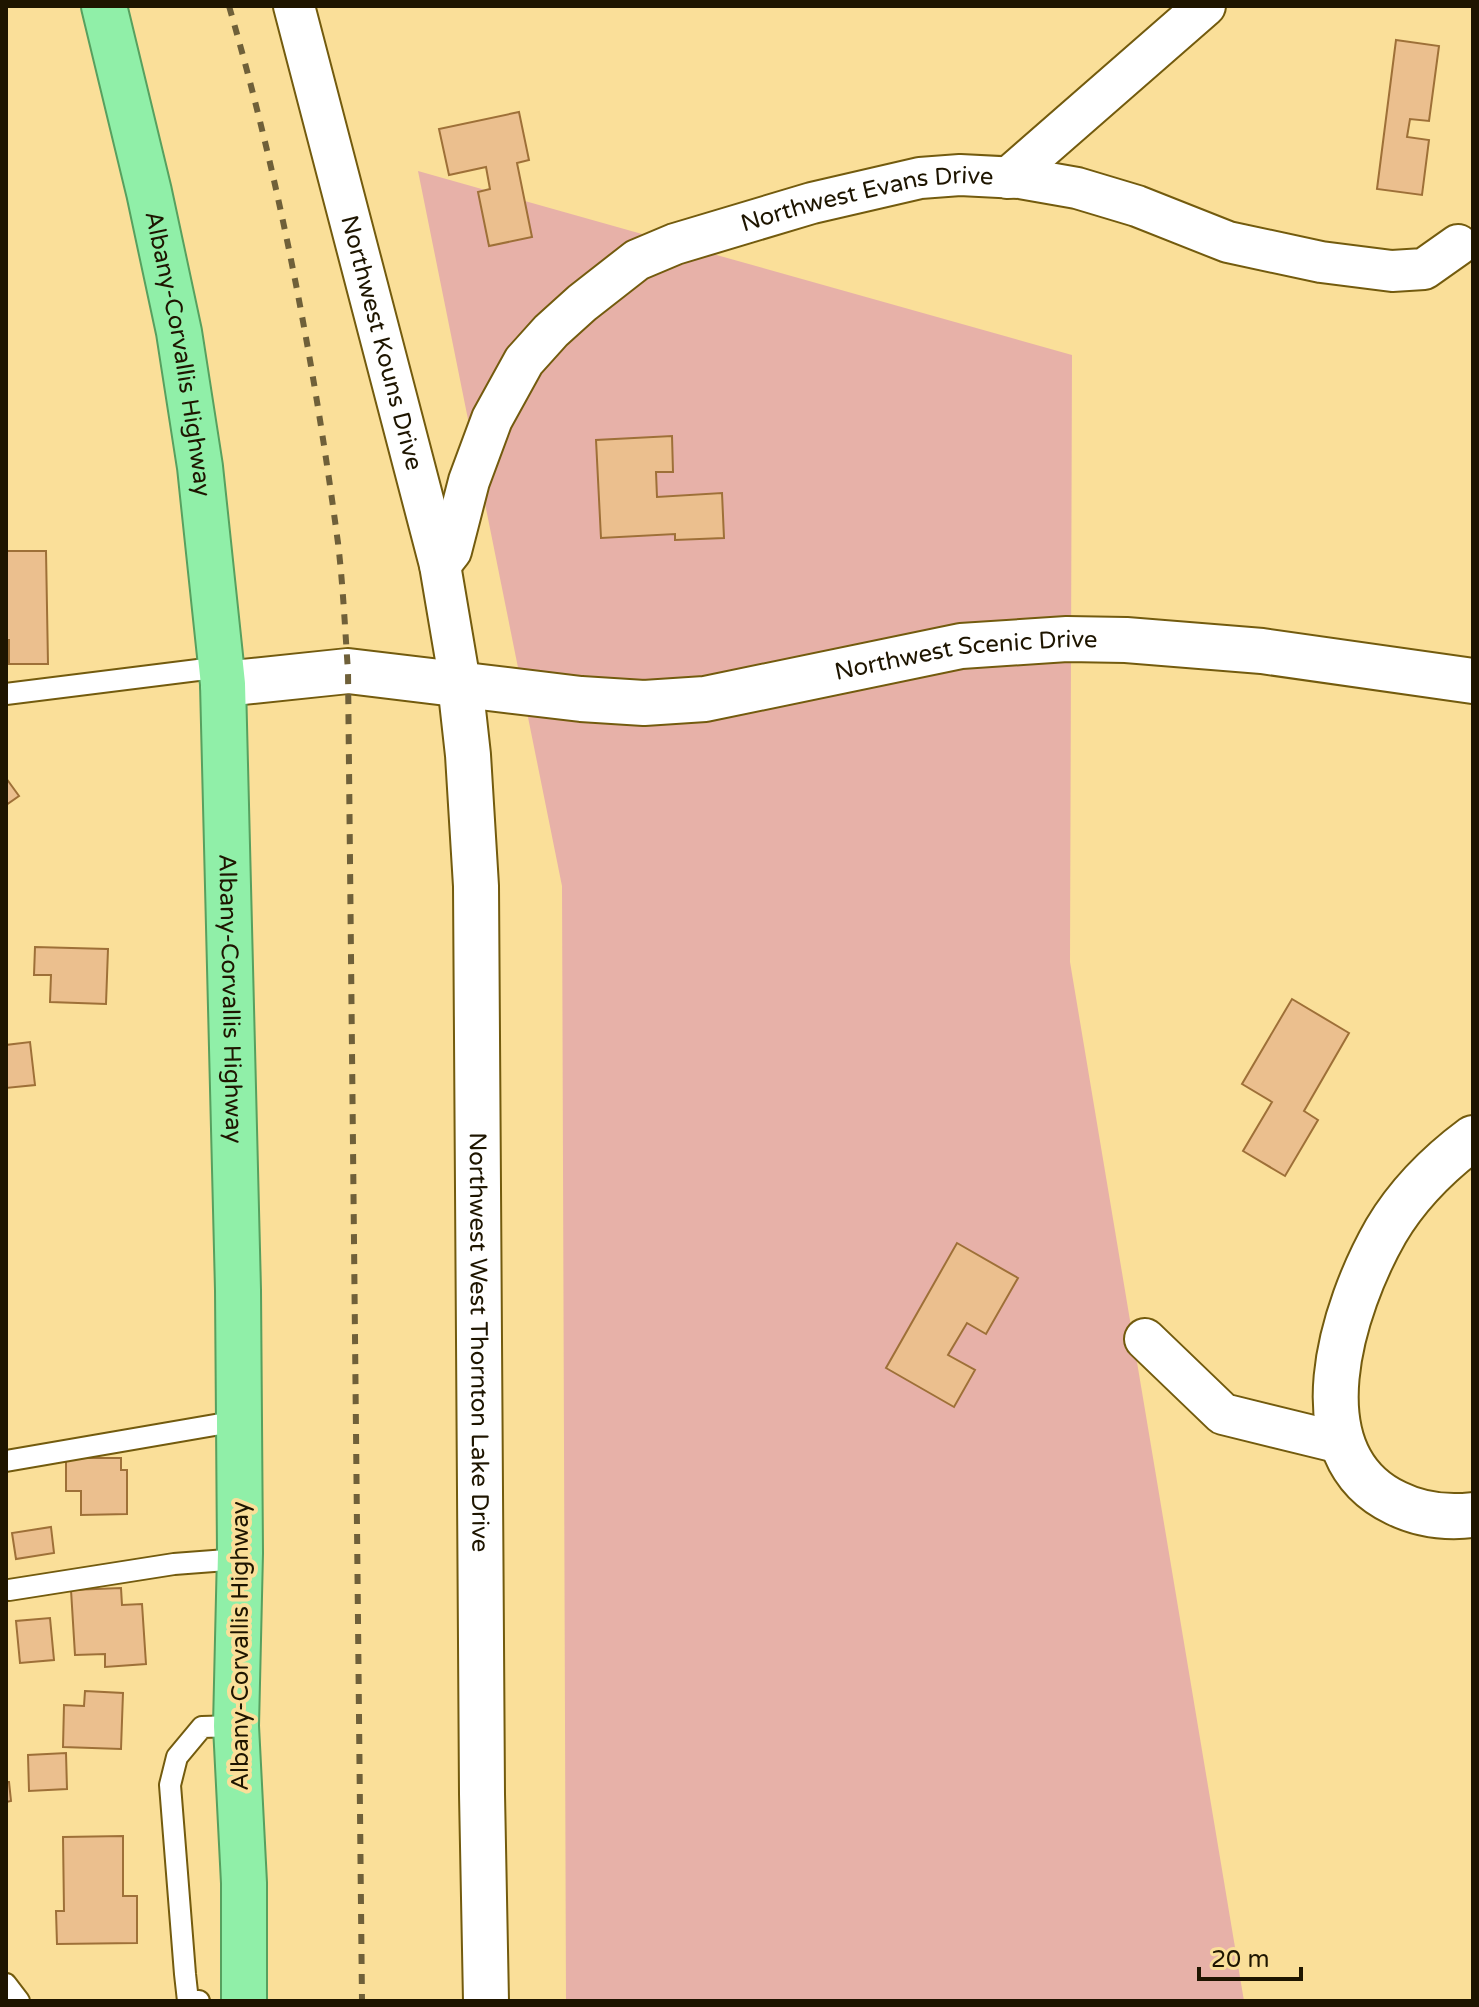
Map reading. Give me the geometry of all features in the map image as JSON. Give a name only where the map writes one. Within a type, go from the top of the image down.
[{"type":"highway","name":"Albany-Corvallis Highway","points":[[104,6],[179,332],[200,467],[222,676],[238,1290],[240,1559],[236,1726],[244,1883],[244,2001]]},
{"type":"street","name":"Northwest Kouns Drive","points":[[294,6],[440,565],[460,683]]},
{"type":"street","points":[[1008,178],[1205,6]]},
{"type":"street","name":"Northwest Evans Drive","points":[[440,565],[451,551],[469,481],[492,419],[519,369],[551,331],[637,260],[675,244],[796,207],[920,178],[960,175],[1077,188],[1137,206],[1228,242],[1321,262],[1392,271],[1424,269],[1458,245]]},
{"type":"street","name":"Northwest Scenic Drive","points":[[222,676],[348,671],[581,699],[644,703],[705,699],[961,646],[1067,639],[1126,640],[1262,651],[1473,681]]},
{"type":"street","name":"Northwest West Thornton Lake Drive","points":[[460,683],[476,886],[486,2001]]},
{"type":"street","points":[[1473,1138],[1450,1155],[1415,1189],[1386,1231],[1348,1318],[1337,1376],[1335,1413],[1341,1443],[1356,1474],[1379,1495],[1411,1510],[1453,1517],[1473,1515]]},
{"type":"street","points":[[1145,1339],[1223,1414],[1341,1443]]},
{"type":"lane","points":[[6,694],[222,676]]},
{"type":"lane","points":[[6,1461],[238,1421]]},
{"type":"lane","points":[[9,1590],[174,1564],[240,1559]]},
{"type":"lane","points":[[199,2001],[187,2001],[170,1785],[177,1757],[202,1727],[236,1726]]},
{"type":"lane","points":[[6,1984],[19,2001]]},
{"type":"shaded area","points":[[418,171],[1072,355],[1070,962],[1244,2001],[566,2001],[562,886]]},
{"type":"building","points":[[1396,40],[1439,46],[1429,121],[1410,119],[1407,137],[1429,140],[1422,195],[1377,189]]},
{"type":"building","points":[[519,112],[529,160],[517,163],[532,237],[489,246],[478,192],[490,189],[486,167],[449,175],[439,129]]},
{"type":"building","points":[[672,436],[673,472],[656,472],[657,497],[722,493],[724,538],[675,540],[675,534],[601,538],[596,440]]},
{"type":"building","points":[[6,551],[46,551],[48,664],[9,664]]},
{"type":"building","points":[[6,778],[19,796],[6,805]]},
{"type":"building","points":[[35,947],[108,949],[106,1004],[50,1002],[51,975],[34,975]]},
{"type":"building","points":[[1292,999],[1349,1033],[1304,1111],[1318,1120],[1285,1176],[1243,1151],[1272,1102],[1242,1084]]},
{"type":"building","points":[[30,1042],[35,1085],[6,1088],[6,1045]]},
{"type":"building","points":[[957,1243],[1018,1278],[986,1334],[967,1323],[948,1355],[975,1370],[954,1407],[886,1368]]},
{"type":"building","points":[[66,1458],[121,1458],[121,1470],[127,1470],[127,1514],[81,1515],[81,1491],[66,1491]]},
{"type":"building","points":[[51,1527],[54,1553],[16,1559],[12,1533]]},
{"type":"building","points":[[121,1588],[122,1605],[142,1604],[146,1664],[105,1667],[105,1654],[75,1655],[71,1590]]},
{"type":"building","points":[[50,1618],[54,1660],[20,1663],[16,1621]]},
{"type":"building","points":[[85,1691],[123,1693],[121,1749],[63,1747],[64,1705],[84,1706]]},
{"type":"building","points":[[66,1753],[67,1789],[29,1791],[28,1755]]},
{"type":"building","points":[[6,1782],[9,1782],[11,1801],[6,1802]]},
{"type":"building","points":[[123,1836],[123,1896],[137,1896],[137,1943],[57,1944],[56,1911],[64,1911],[63,1837]]},
{"type":"railway","points":[[229,6],[264,138],[294,273],[338,543],[345,623],[348,671],[362,2001]]}]
